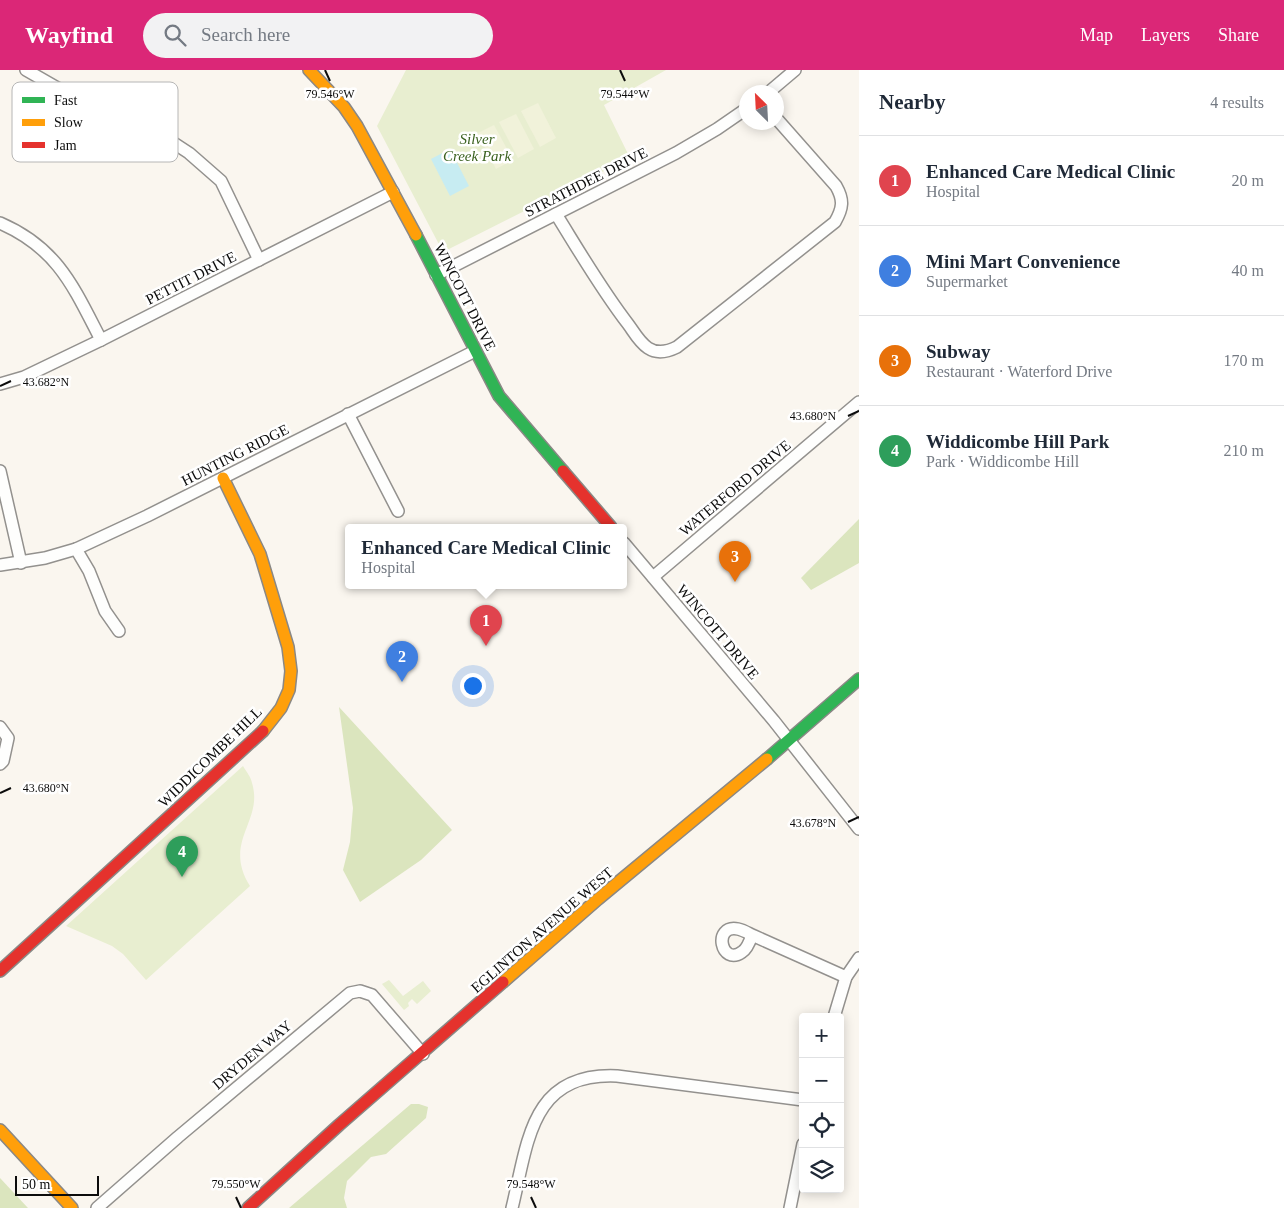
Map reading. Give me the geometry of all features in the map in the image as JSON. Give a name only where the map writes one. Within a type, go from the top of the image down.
[{"type":"street","points":[[26,70],[47,82]]},
{"type":"street","name":"WINCOTT DRIVE","points":[[309,70],[344,107],[357,126],[499,396],[607,524]]},
{"type":"street","points":[[777,85],[795,70]]},
{"type":"street","name":"STRATHDEE DRIVE","points":[[436,275],[676,152],[717,129],[739,114]]},
{"type":"street","points":[[556,214],[613,305],[641,341],[648,348],[657,352],[668,351],[677,347],[835,222],[841,212],[841,194],[836,186],[784,127]]},
{"type":"street","points":[[178,146],[189,153],[220,181],[259,260]]},
{"type":"street","name":"PETTIT DRIVE","points":[[0,384],[24,377],[101,340],[393,192]]},
{"type":"street","points":[[0,223],[11,227],[45,250],[70,280],[101,340]]},
{"type":"street","name":"HUNTING RIDGE","points":[[0,565],[21,563],[76,549],[147,516],[475,351]]},
{"type":"street","name":"WATERFORD DRIVE","points":[[653,577],[859,402]]},
{"type":"street","points":[[348,414],[398,511]]},
{"type":"street","points":[[0,470],[21,563]]},
{"type":"street","name":"WIDDICOMBE HILL","points":[[0,971],[263,731],[281,708],[289,690],[291,671],[288,647],[260,554],[223,478]]},
{"type":"street","name":"WINCOTT DRIVE","points":[[627,547],[859,829]]},
{"type":"street","points":[[76,549],[89,571],[105,611],[119,630]]},
{"type":"street","name":"EGLINTON AVENUE WEST","points":[[248,1208],[339,1125],[598,900],[859,679]]},
{"type":"street","points":[[0,727],[8,738],[3,761],[0,764]]},
{"type":"street","points":[[752,936],[846,978]]},
{"type":"street","points":[[835,1013],[846,978],[859,958]]},
{"type":"street","name":"DRYDEN WAY","points":[[97,1208],[178,1137],[350,993],[360,990],[372,995],[423,1054]]},
{"type":"street","points":[[512,1208],[530,1131],[546,1101],[565,1086],[574,1082],[596,1076],[617,1076],[799,1099]]},
{"type":"street","points":[[0,1130],[72,1208]]},
{"type":"street","points":[[790,1208],[802,1148]]},
{"type":"green space","name":"Silver Creek Park","points":[[406,70],[666,70],[604,105],[630,158],[443,252],[377,126]]},
{"type":"green space","points":[[538,103],[556,138],[540,147],[521,111]]},
{"type":"green space","points":[[516,114],[534,149],[518,158],[499,122]]},
{"type":"green space","points":[[494,125],[513,160],[496,169],[478,133]]},
{"type":"green space","points":[[859,519],[859,563],[811,590],[801,578]]},
{"type":"green space","points":[[339,707],[452,830],[421,860],[360,902],[343,870],[350,842],[353,808]]},
{"type":"green space","points":[[243,766],[250,776],[254,797],[253,809],[241,844],[240,856],[243,870],[250,886],[146,980],[123,954],[112,946],[66,926]]},
{"type":"green space","points":[[389,980],[403,996],[423,981],[431,991],[417,1004],[412,999],[408,1003],[409,1006],[404,1010],[382,984]]},
{"type":"green space","points":[[411,1104],[428,1107],[426,1118],[386,1154],[371,1157],[347,1181],[344,1198],[347,1208],[289,1208]]},
{"type":"green space","points":[[0,1178],[28,1208],[0,1208]]},
{"type":"water","points":[[450,149],[469,186],[450,196],[431,159]]},
{"type":"traffic: fast","points":[[416,235],[499,396],[563,471]]},
{"type":"traffic: fast","points":[[767,759],[859,679]]},
{"type":"traffic: slow","points":[[309,70],[344,107],[357,126],[416,235]]},
{"type":"traffic: slow","points":[[223,478],[260,554],[288,647],[291,671],[289,690],[281,708],[263,731]]},
{"type":"traffic: slow","points":[[503,982],[598,899],[767,759]]},
{"type":"traffic: slow","points":[[0,1130],[72,1208]]},
{"type":"traffic: jam","points":[[563,471],[608,524]]},
{"type":"traffic: jam","points":[[0,971],[263,731]]},
{"type":"traffic: jam","points":[[248,1208],[339,1125],[503,982]]},
{"type":"place","name":"Subway","points":[[735,582]]},
{"type":"place","name":"Enhanced Care Medical Clinic","points":[[486,646]]},
{"type":"place","name":"Mini Mart Convenience","points":[[402,682]]},
{"type":"place","name":"Widdicombe Hill Park","points":[[182,877]]}]
